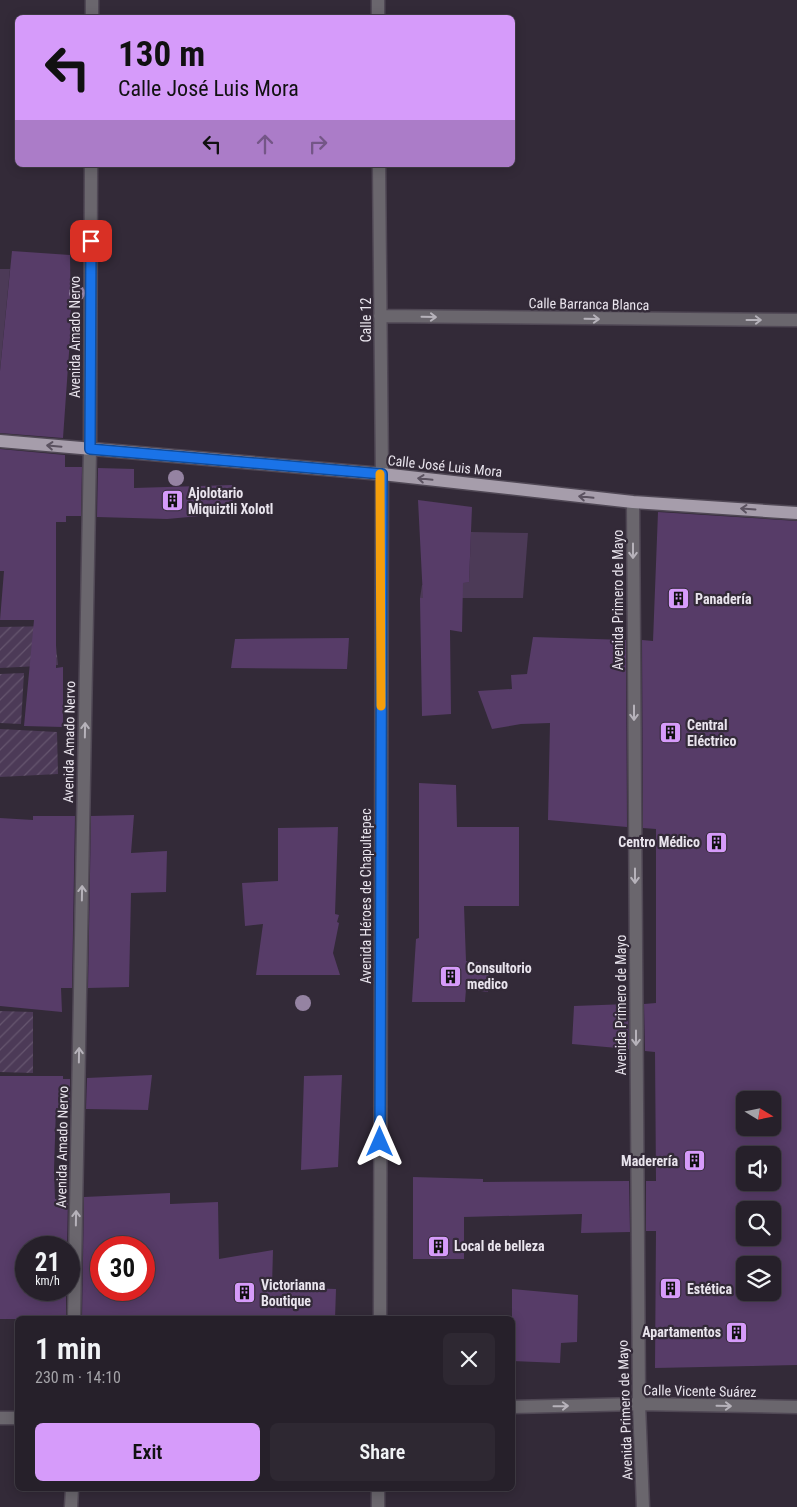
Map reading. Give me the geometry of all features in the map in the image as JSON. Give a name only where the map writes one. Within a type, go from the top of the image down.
[{"type":"main road","name":"Calle José Luis Mora","points":[[0,441],[382,474],[633,502],[797,513]]},
{"type":"street","points":[[92,0],[92,15]]},
{"type":"street","points":[[378,0],[378,15]]},
{"type":"street","name":"Avenida Amado Nervo","points":[[74,1316],[90,449],[91,167]]},
{"type":"street","name":"Calle 12","points":[[379,167],[382,474]]},
{"type":"street","name":"Calle Barranca Blanca","points":[[380,316],[797,320]]},
{"type":"street","name":"Avenida Héroes de Chapultepec","points":[[380,1316],[382,474]]},
{"type":"street","name":"Avenida Primero de Mayo","points":[[633,502],[639,1404],[643,1507]]},
{"type":"street","name":"Calle Vicente Suárez","points":[[515,1407],[639,1404],[797,1407]]},
{"type":"street","points":[[0,1418],[15,1418]]},
{"type":"street","points":[[72,1491],[72,1507]]},
{"type":"street","points":[[378,1491],[378,1507]]},
{"type":"shaded area","points":[[0,269],[10,269],[0,370]]},
{"type":"shaded area","points":[[471,532],[528,533],[523,598],[420,598],[422,585],[469,582]]},
{"type":"shaded area","points":[[54,626],[58,665],[0,668],[0,627]]},
{"type":"shaded area","points":[[24,673],[21,724],[0,723],[0,674]]},
{"type":"shaded area","points":[[0,729],[57,732],[58,774],[0,777]]},
{"type":"shaded area","points":[[0,1011],[33,1012],[33,1073],[0,1072]]},
{"type":"building","points":[[12,251],[70,255],[71,324],[63,438],[0,433],[0,371]]},
{"type":"building","points":[[0,449],[65,455],[65,467],[82,467],[81,516],[66,516],[66,522],[56,522],[56,668],[63,667],[63,727],[24,726],[34,620],[0,620],[4,571],[0,571]]},
{"type":"building","name":"Ajolotario Miquiztli Xolotl","points":[[98,468],[134,469],[134,488],[232,485],[233,513],[167,519],[97,517]]},
{"type":"building","points":[[418,500],[472,507],[469,582],[463,583],[462,632],[450,630],[451,714],[422,716],[420,598],[423,598]]},
{"type":"building","points":[[658,512],[797,521],[797,1365],[655,1368],[656,1231],[646,1231],[646,1181],[656,1181],[655,1052],[645,1051],[644,1004],[656,1003],[656,829],[643,828],[642,640],[653,641]]},
{"type":"building","points":[[533,637],[626,640],[627,827],[548,820],[550,723],[521,724],[492,729],[478,691],[512,689],[511,675],[527,674]]},
{"type":"building","points":[[349,638],[347,669],[231,668],[235,639]]},
{"type":"building","points":[[419,783],[456,785],[457,827],[519,827],[519,906],[464,906],[466,961],[489,964],[488,992],[466,989],[465,1002],[412,1002],[416,939],[419,938]]},
{"type":"building","points":[[134,815],[131,853],[167,851],[166,892],[131,893],[129,987],[88,988],[91,816]]},
{"type":"building","points":[[33,816],[75,816],[72,988],[61,988],[62,1012],[0,1006],[0,818],[33,820]]},
{"type":"building","points":[[338,827],[335,914],[339,915],[337,922],[339,923],[333,953],[340,975],[256,975],[263,924],[245,926],[242,883],[278,881],[278,828]]},
{"type":"building","points":[[628,1004],[629,1049],[572,1044],[574,1006]]},
{"type":"building","points":[[152,1075],[148,1110],[86,1109],[87,1078]]},
{"type":"building","points":[[342,1075],[338,1167],[301,1170],[304,1076]]},
{"type":"building","points":[[0,1076],[63,1076],[63,1079],[70,1079],[70,1109],[56,1108],[54,1170],[55,1199],[68,1198],[67,1236],[15,1236],[15,1301],[66,1301],[66,1316],[15,1316],[15,1319],[0,1319]]},
{"type":"building","points":[[413,1177],[483,1179],[483,1182],[629,1181],[630,1232],[581,1233],[582,1214],[464,1217],[464,1259],[413,1259]]},
{"type":"building","points":[[170,1193],[170,1204],[218,1202],[219,1259],[273,1250],[272,1287],[336,1289],[335,1316],[82,1316],[84,1197]]},
{"type":"building","points":[[512,1289],[578,1295],[577,1342],[561,1343],[560,1363],[515,1361],[515,1316],[512,1316]]},
{"type":"slow traffic","points":[[380,474],[382,474],[381,706]]},
{"type":"place","name":"Ajolotario Miquiztli Xolotl","points":[[172,501]]},
{"type":"place","name":"Panadería","points":[[679,599]]},
{"type":"place","name":"Central Eléctrico","points":[[671,733]]},
{"type":"place","name":"Centro Médico","points":[[716,842]]},
{"type":"place","name":"Consultorio medico","points":[[451,976]]},
{"type":"place","name":"Maderería","points":[[694,1161]]},
{"type":"place","name":"Local de belleza","points":[[438,1246]]},
{"type":"place","name":"Estética","points":[[671,1289]]},
{"type":"place","name":"Victorianna Boutique","points":[[245,1293]]},
{"type":"place","name":"Apartamentos","points":[[737,1332]]},
{"type":"route","points":[[91,241],[90,449],[382,474],[380,1142]]}]
